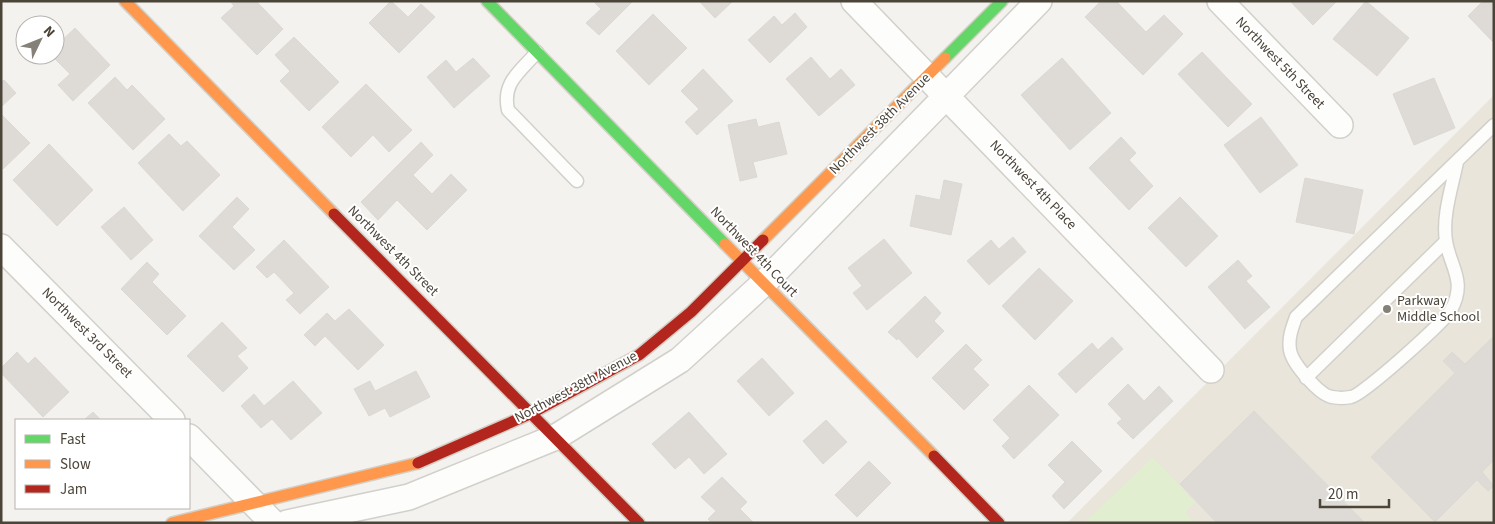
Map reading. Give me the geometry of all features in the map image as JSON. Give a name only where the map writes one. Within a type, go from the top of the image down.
[{"type":"street","name":"Northwest 4th Street","points":[[125,1],[532,412],[639,523]]},
{"type":"street","name":"Northwest 4th Court","points":[[487,1],[999,523]]},
{"type":"street","name":"Northwest 4th Place","points":[[854,1],[1211,370]]},
{"type":"street","name":"Northwest 38th Avenue","points":[[172,523],[424,461],[532,412],[639,355],[691,312],[1002,1]]},
{"type":"street","name":"Northwest 38th Avenue","points":[[287,523],[409,497],[556,437],[680,360],[764,283],[945,95],[1039,1]]},
{"type":"street","name":"Northwest 5th Street","points":[[1220,1],[1340,126]]},
{"type":"street","name":"Northwest 3rd Street","points":[[1,247],[171,419]]},
{"type":"street","points":[[190,438],[273,523]]},
{"type":"lane","points":[[537,52],[508,84],[506,96],[508,110],[577,180]]},
{"type":"lane","points":[[1457,162],[1446,214],[1446,241],[1456,270],[1457,294],[1450,312],[1369,387],[1353,397],[1330,397],[1306,378],[1290,352],[1290,333],[1296,317],[1494,125]]},
{"type":"lane","points":[[1306,378],[1446,241]]},
{"type":"shaded area","name":"Parkway Middle School","points":[[1494,95],[1494,523],[1067,523]]},
{"type":"green space","points":[[1153,457],[1195,502],[1185,512],[1195,523],[1084,523]]},
{"type":"building","points":[[230,1],[256,1],[283,29],[257,55],[221,18],[234,6]]},
{"type":"building","points":[[391,1],[408,17],[421,4],[435,17],[399,53],[369,23]]},
{"type":"building","points":[[593,1],[633,1],[599,35],[586,23],[601,9]]},
{"type":"building","points":[[699,1],[733,1],[715,18]]},
{"type":"building","points":[[1101,1],[1116,1],[1146,32],[1164,15],[1183,34],[1143,75],[1085,17]]},
{"type":"building","points":[[1290,1],[1337,1],[1313,25]]},
{"type":"building","points":[[1366,1],[1409,38],[1377,76],[1333,39]]},
{"type":"building","points":[[1483,1],[1494,1],[1494,43],[1468,16]]},
{"type":"building","points":[[795,13],[807,27],[770,63],[748,40],[774,16],[782,25]]},
{"type":"building","points":[[653,14],[687,48],[649,85],[616,51]]},
{"type":"building","points":[[75,28],[110,65],[73,101],[58,85],[70,74],[61,65],[65,65],[65,38]]},
{"type":"building","points":[[294,37],[339,82],[309,111],[280,81],[290,71],[275,55]]},
{"type":"building","points":[[1202,52],[1252,104],[1228,127],[1178,74]]},
{"type":"building","points":[[811,57],[830,79],[841,69],[855,85],[819,116],[786,79]]},
{"type":"building","points":[[473,58],[490,76],[454,108],[427,77],[446,60],[456,72]]},
{"type":"building","points":[[1062,58],[1111,113],[1070,150],[1021,95]]},
{"type":"building","points":[[703,69],[733,101],[697,135],[685,122],[699,109],[681,91]]},
{"type":"building","points":[[115,77],[127,90],[132,85],[165,119],[133,150],[88,103]]},
{"type":"building","points":[[1434,78],[1455,128],[1414,145],[1393,94]]},
{"type":"building","points":[[4,80],[16,93],[1,107],[1,82]]},
{"type":"building","points":[[366,84],[412,130],[389,152],[373,135],[351,157],[322,127]]},
{"type":"building","points":[[1,114],[30,143],[3,169],[1,167]]},
{"type":"building","points":[[1261,117],[1298,165],[1260,193],[1224,145]]},
{"type":"building","points":[[756,119],[758,127],[779,122],[787,154],[753,162],[757,177],[740,181],[728,125]]},
{"type":"building","points":[[169,134],[181,146],[187,141],[220,175],[183,211],[138,163]]},
{"type":"building","points":[[1121,137],[1136,153],[1129,160],[1153,186],[1129,210],[1089,168]]},
{"type":"building","points":[[421,142],[433,155],[413,175],[432,194],[451,174],[467,190],[427,230],[397,200],[378,220],[361,202]]},
{"type":"building","points":[[49,144],[93,190],[57,226],[13,180]]},
{"type":"building","points":[[1305,178],[1363,190],[1354,234],[1296,222]]},
{"type":"building","points":[[944,180],[962,184],[951,235],[910,226],[916,195],[940,200]]},
{"type":"building","points":[[237,197],[249,209],[232,227],[255,250],[234,270],[199,236]]},
{"type":"building","points":[[1180,197],[1218,236],[1186,267],[1148,228]]},
{"type":"building","points":[[124,207],[153,240],[131,260],[101,227]]},
{"type":"building","points":[[1013,237],[1026,252],[989,285],[967,261],[991,240],[999,249]]},
{"type":"building","points":[[884,239],[912,273],[867,310],[853,293],[862,286],[848,268]]},
{"type":"building","points":[[284,240],[329,287],[300,314],[286,300],[294,293],[274,272],[267,278],[256,267]]},
{"type":"building","points":[[1238,260],[1252,276],[1246,281],[1270,307],[1245,329],[1208,287]]},
{"type":"building","points":[[147,262],[159,274],[152,282],[186,316],[167,335],[121,289]]},
{"type":"building","points":[[1039,268],[1073,301],[1035,340],[1002,306]]},
{"type":"building","points":[[925,296],[941,313],[934,321],[944,331],[917,358],[898,338],[897,340],[888,332]]},
{"type":"building","points":[[349,309],[384,345],[358,370],[325,336],[315,346],[304,335],[327,313],[335,321]]},
{"type":"building","points":[[222,322],[247,348],[237,356],[248,368],[223,392],[187,356]]},
{"type":"building","points":[[1494,336],[1494,460],[1482,472],[1494,486],[1488,491],[1477,480],[1435,522],[1371,457],[1455,373],[1443,361],[1452,352],[1465,364]]},
{"type":"building","points":[[1112,337],[1123,349],[1076,393],[1058,374],[1092,343],[1098,350]]},
{"type":"building","points":[[966,344],[982,360],[973,369],[989,385],[964,410],[932,378]]},
{"type":"building","points":[[17,352],[28,364],[35,357],[69,392],[43,417],[1,373],[1,368]]},
{"type":"building","points":[[762,358],[794,393],[769,416],[737,381]]},
{"type":"building","points":[[416,371],[430,397],[390,417],[385,408],[369,416],[354,389],[370,381],[375,391]]},
{"type":"building","points":[[293,381],[322,413],[291,440],[272,419],[261,428],[241,406],[254,394],[264,406]]},
{"type":"building","points":[[1128,384],[1144,401],[1159,386],[1173,401],[1133,439],[1117,423],[1122,419],[1108,404]]},
{"type":"building","points":[[1029,385],[1059,415],[1014,459],[1002,446],[1010,438],[993,420]]},
{"type":"building","points":[[1254,411],[1365,523],[1217,523],[1180,484]]},
{"type":"building","points":[[93,412],[100,419],[85,419]]},
{"type":"building","points":[[689,412],[727,454],[704,474],[689,457],[675,469],[652,444]]},
{"type":"building","points":[[826,420],[847,442],[823,464],[803,441]]},
{"type":"building","points":[[1072,441],[1102,471],[1064,509],[1052,496],[1065,482],[1048,465]]},
{"type":"building","points":[[869,461],[891,483],[857,517],[835,495]]},
{"type":"building","points":[[722,477],[747,502],[740,509],[754,523],[712,523],[708,519],[716,511],[701,497]]},
{"type":"traffic: fast","points":[[487,1],[725,244]]},
{"type":"traffic: fast","points":[[945,58],[1002,1]]},
{"type":"traffic: slow","points":[[125,1],[334,214]]},
{"type":"traffic: slow","points":[[763,240],[945,58]]},
{"type":"traffic: slow","points":[[725,244],[934,456]]},
{"type":"traffic: slow","points":[[172,523],[418,463]]},
{"type":"traffic: jam","points":[[334,214],[639,523]]},
{"type":"traffic: jam","points":[[418,463],[532,413],[639,355],[691,312],[763,240]]},
{"type":"traffic: jam","points":[[934,456],[999,523]]},
{"type":"place","name":"Parkway Middle School","points":[[1387,309]]}]
